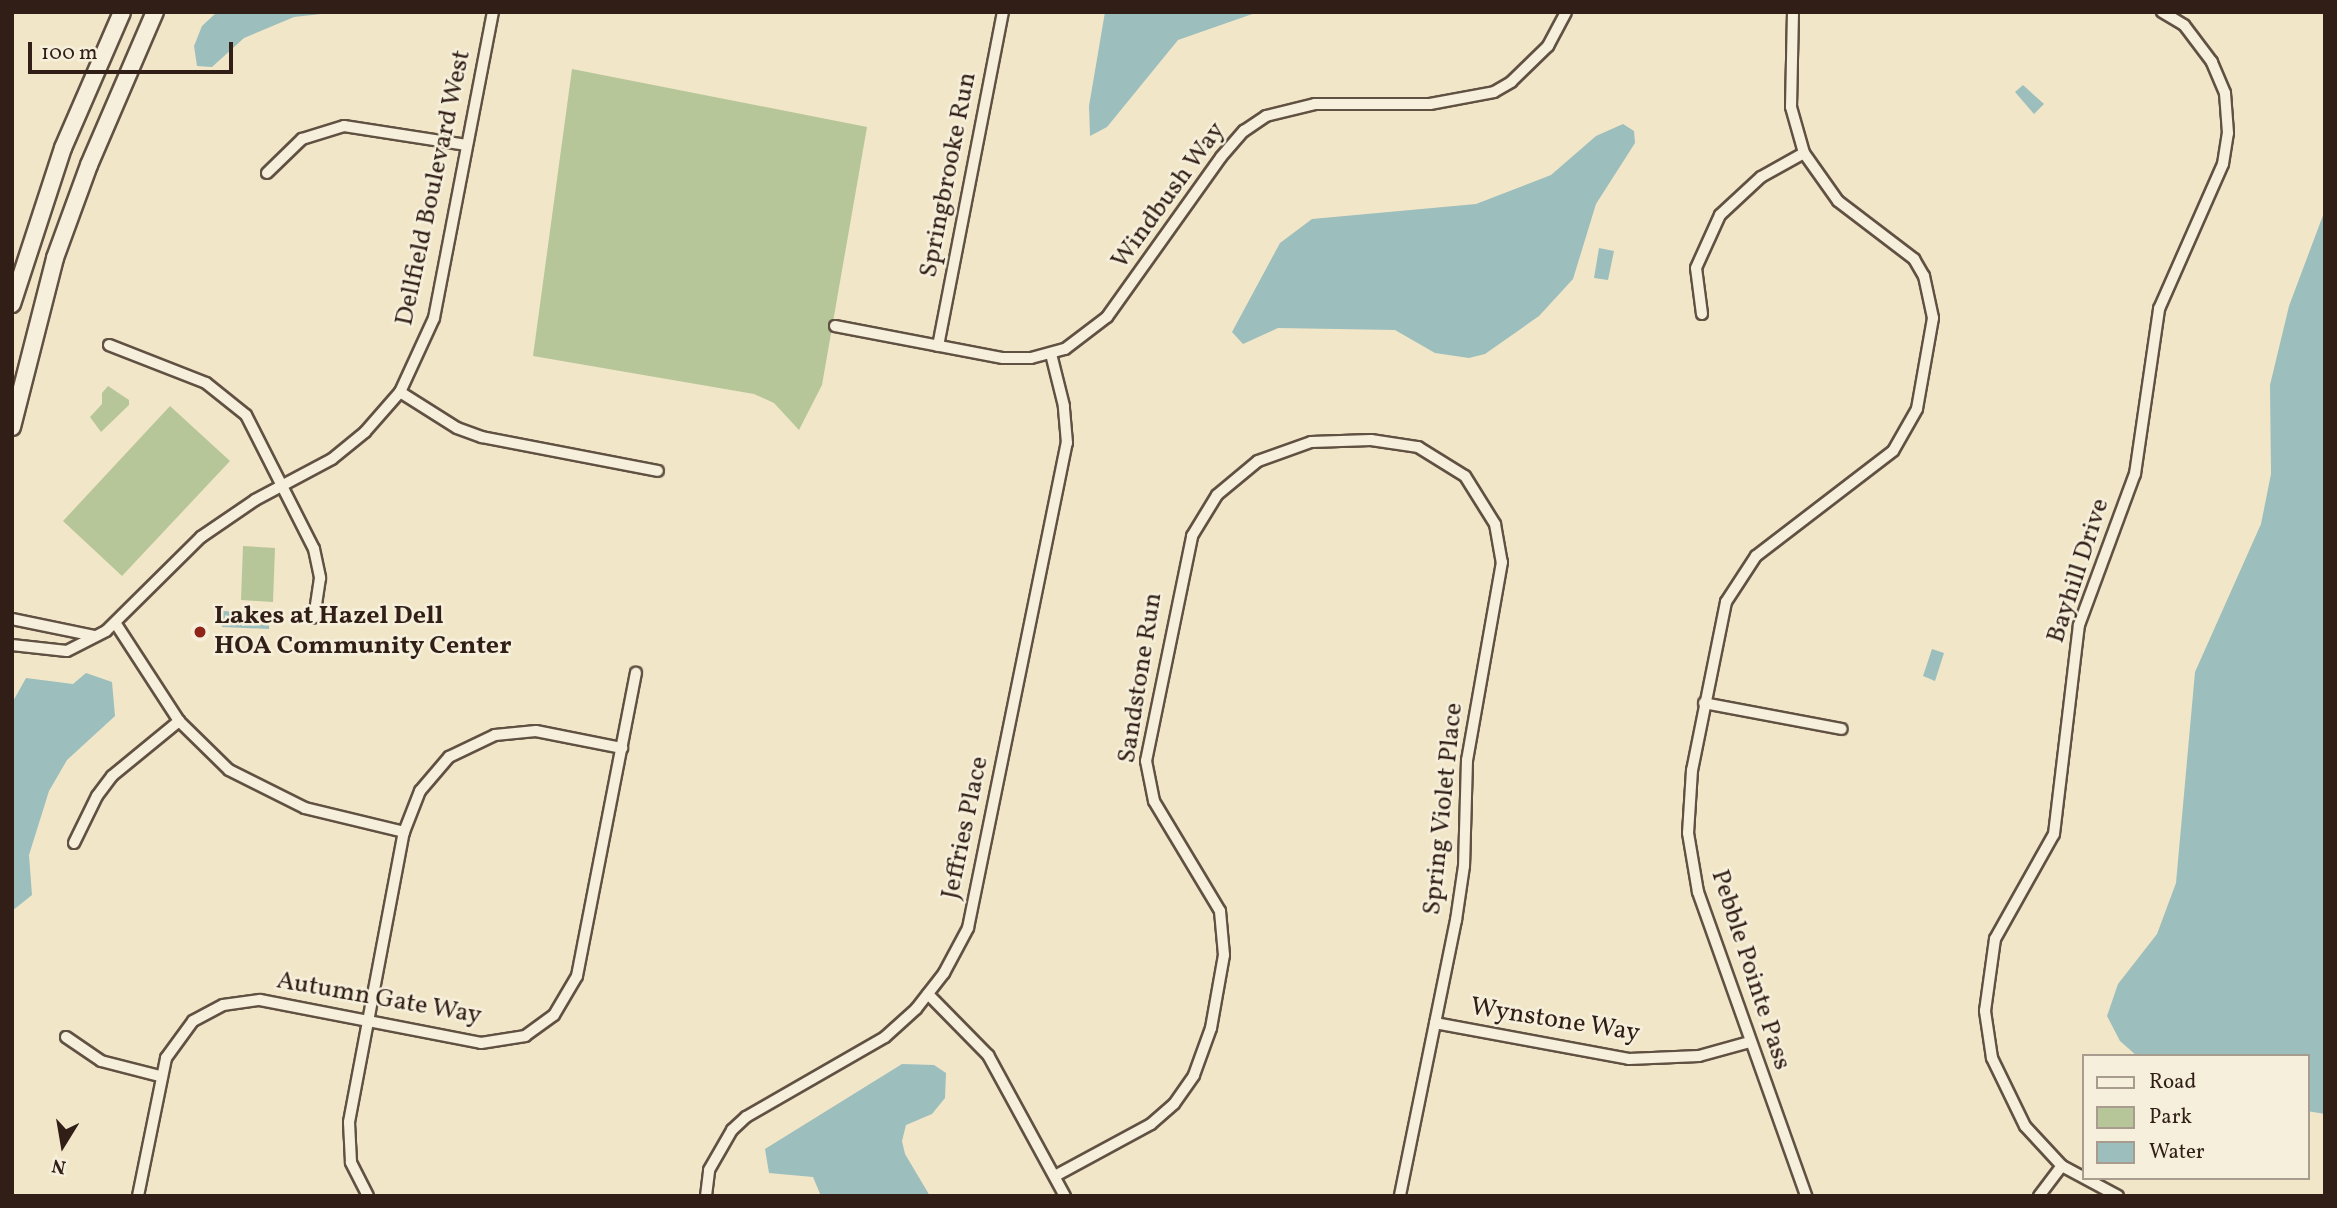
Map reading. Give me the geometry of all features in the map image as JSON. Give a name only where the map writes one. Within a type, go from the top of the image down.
[{"type":"main road","points":[[12,304],[63,148],[122,12]]},
{"type":"main road","points":[[12,427],[55,258],[89,165],[155,12]]},
{"type":"street","name":"Dellfield Boulevard West","points":[[12,645],[67,651],[116,624],[201,537],[344,450],[400,392],[434,318],[493,12]]},
{"type":"street","name":"Springbrooke Run","points":[[938,346],[1003,12]]},
{"type":"street","name":"Windbush Way","points":[[835,326],[1003,358],[1051,354],[1078,343],[1107,317],[1222,157],[1244,131],[1266,116],[1315,104],[1430,104],[1494,92],[1511,82],[1548,46],[1566,12]]},
{"type":"street","name":"Pebble Pointe Pass","points":[[1793,12],[1791,107],[1804,153],[1838,201],[1903,247],[1924,276],[1933,318],[1924,382],[1909,426],[1893,451],[1756,555],[1739,579],[1719,626],[1689,802],[1692,865],[1750,1042],[1806,1196]]},
{"type":"street","name":"Bayhill Drive","points":[[2082,1177],[2062,1166],[2025,1126],[2001,1083],[1992,1058],[1986,986],[1995,939],[2054,834],[2079,625],[2135,474],[2164,293],[2222,164],[2228,133],[2225,93],[2212,62],[2184,25],[2162,12]]},
{"type":"street","points":[[267,173],[302,139],[344,126],[467,145]]},
{"type":"street","points":[[1702,314],[1696,268],[1720,215],[1750,185],[1804,153]]},
{"type":"street","points":[[108,345],[221,391],[246,415],[284,485],[318,562],[314,618]]},
{"type":"street","name":"Jeffries Place","points":[[706,1196],[709,1170],[719,1147],[746,1117],[885,1037],[928,994],[968,928],[1067,443],[1065,406],[1051,354]]},
{"type":"street","points":[[400,392],[457,428],[482,437],[658,471]]},
{"type":"street","name":"Spring Violet Place","points":[[1389,441],[1418,447],[1465,476],[1495,524],[1502,562],[1472,724],[1465,788],[1464,866],[1400,1196]]},
{"type":"street","name":"Sandstone Run","points":[[1055,1177],[1151,1125],[1174,1104],[1194,1075],[1211,1027],[1224,955],[1220,911],[1154,801],[1146,761],[1192,536],[1217,495],[1258,461],[1311,442],[1389,441]]},
{"type":"street","points":[[12,619],[95,636]]},
{"type":"street","points":[[116,624],[179,721],[209,752],[252,786],[304,808],[404,832]]},
{"type":"street","name":"Autumn Gate Way","points":[[138,1196],[160,1076],[181,1032],[208,1012],[237,1001],[260,1000],[368,1022],[494,1043],[525,1036],[554,1015],[577,976],[636,673]]},
{"type":"street","points":[[1704,703],[1842,729]]},
{"type":"street","points":[[74,843],[112,776],[179,721]]},
{"type":"street","points":[[368,1196],[354,1171],[347,1133],[404,832],[414,804],[433,772],[457,751],[485,738],[536,731],[622,748]]},
{"type":"street","points":[[928,994],[988,1055],[1065,1196]]},
{"type":"street","name":"Wynstone Way","points":[[1435,1023],[1629,1059],[1699,1056],[1750,1042]]},
{"type":"street","points":[[66,1037],[101,1061],[160,1076]]},
{"type":"street","points":[[2039,1196],[2062,1166]]},
{"type":"street","name":"Bayhill Drive","points":[[2088,1180],[2118,1196]]},
{"type":"green space","points":[[572,69],[867,127],[822,385],[799,430],[774,403],[754,394],[533,356]]},
{"type":"green space","points":[[108,386],[129,400],[129,405],[101,432],[90,417],[102,404],[102,393]]},
{"type":"green space","points":[[170,406],[230,461],[122,576],[63,521]]},
{"type":"green space","points":[[243,546],[275,548],[273,602],[241,600]]},
{"type":"water","points":[[217,12],[339,12],[294,17],[244,38],[212,67],[197,66],[194,46],[202,26]]},
{"type":"water","points":[[1105,12],[1258,12],[1178,40],[1107,127],[1090,136],[1089,106]]},
{"type":"water","points":[[2023,85],[2044,104],[2034,114],[2015,92]]},
{"type":"water","points":[[1623,124],[1634,131],[1635,143],[1596,204],[1573,279],[1539,316],[1485,354],[1469,358],[1435,353],[1395,330],[1278,328],[1243,344],[1232,332],[1280,243],[1312,219],[1476,204],[1551,175],[1596,136]]},
{"type":"water","points":[[2325,210],[2325,1114],[2309,1111],[2309,1054],[2135,1054],[2120,1041],[2107,1016],[2118,984],[2157,934],[2176,883],[2195,672],[2261,524],[2271,474],[2270,385],[2289,306]]},
{"type":"water","points":[[1599,248],[1614,251],[1608,280],[1594,278]]},
{"type":"water","points":[[222,611],[269,613],[269,629],[222,627]]},
{"type":"water","points":[[1932,649],[1944,653],[1935,681],[1923,676]]},
{"type":"water","points":[[86,673],[112,682],[115,716],[67,760],[49,791],[29,855],[32,895],[12,911],[12,703],[26,678],[73,684]]},
{"type":"water","points":[[902,1064],[934,1065],[946,1073],[945,1098],[932,1114],[906,1125],[902,1141],[905,1154],[930,1196],[821,1196],[813,1177],[769,1173],[765,1149]]},
{"type":"place","name":"Lakes at Hazel Dell HOA Community Center","points":[[200,632]]}]
